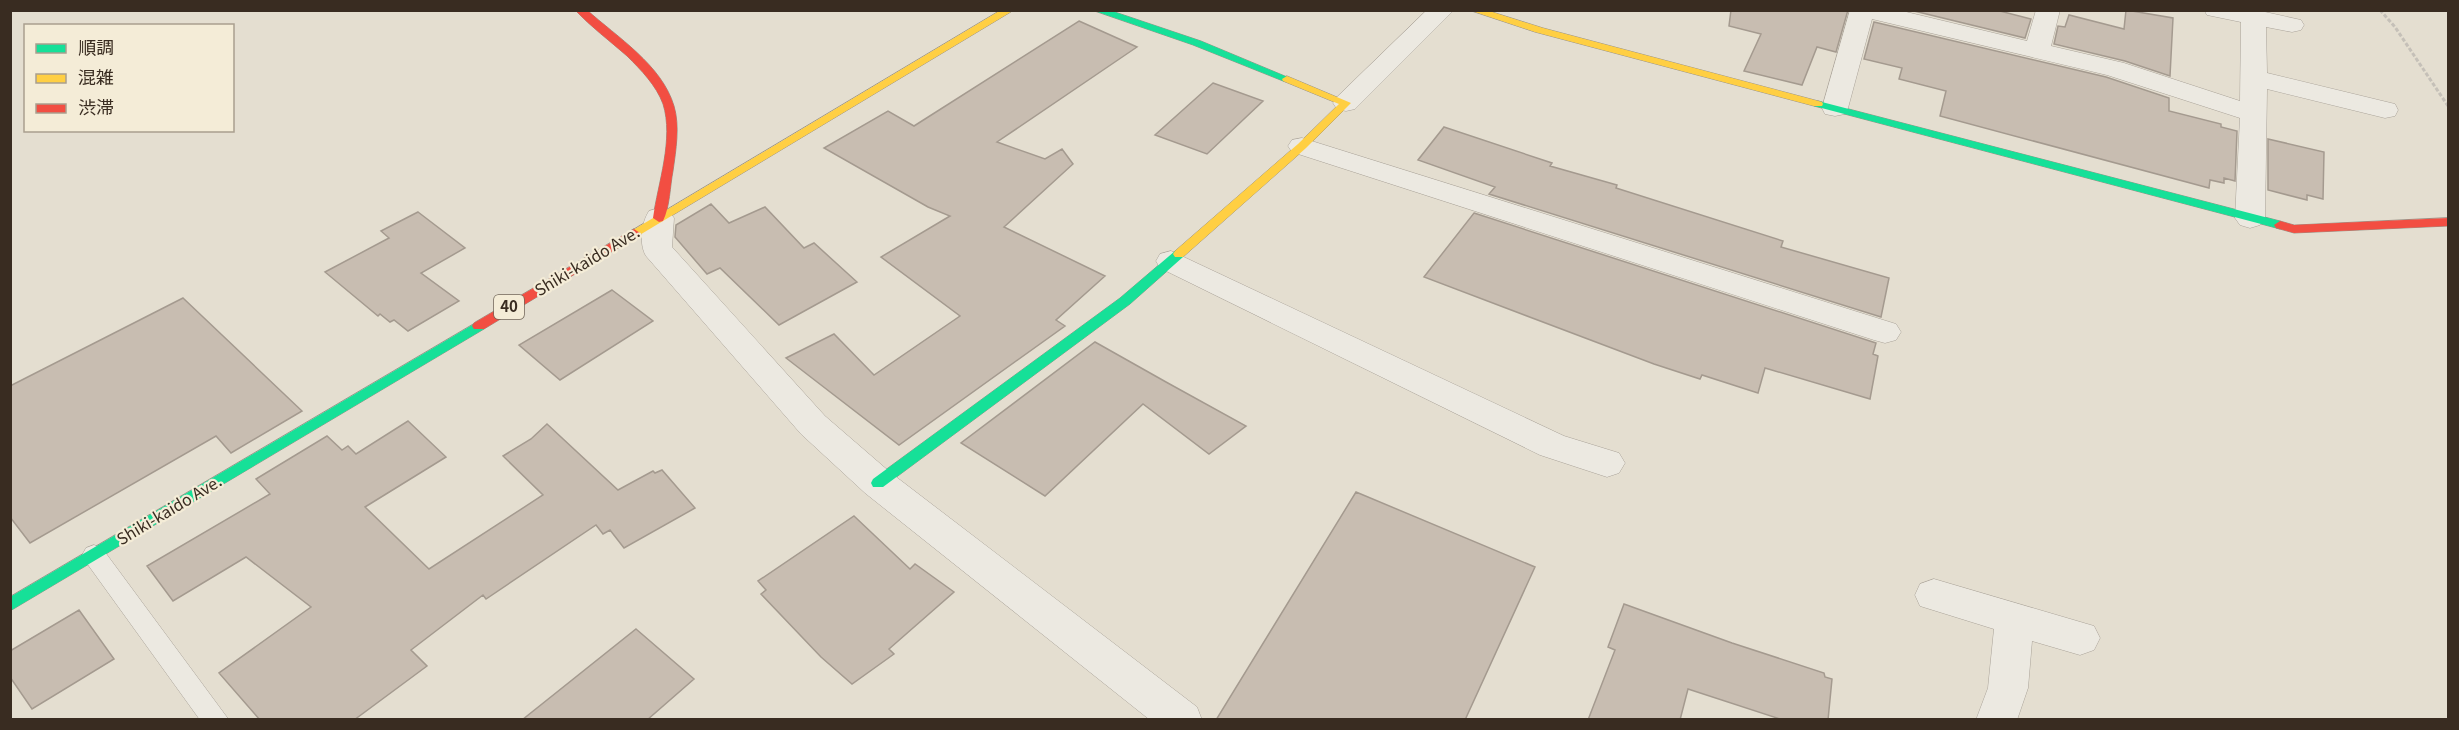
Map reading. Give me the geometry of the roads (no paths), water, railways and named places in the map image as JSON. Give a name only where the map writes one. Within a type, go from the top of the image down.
[{"type":"street","points":[[580,10],[658,85],[669,104],[669,133],[657,249],[813,425],[878,483],[1179,719]]},
{"type":"street","name":"Shiki-kaido Ave.","points":[[10,605],[1009,10]]},
{"type":"street","points":[[1098,10],[1197,43],[1346,103]]},
{"type":"street","points":[[878,483],[1125,301],[1302,146],[1442,10]]},
{"type":"street","points":[[1474,10],[2294,229],[2448,222]]},
{"type":"street","points":[[1835,108],[1863,10],[2115,69],[2254,114]]},
{"type":"street","points":[[2037,51],[2048,10]]},
{"type":"street","points":[[2216,10],[2292,25]]},
{"type":"street","points":[[2250,218],[2254,114],[2253,18]]},
{"type":"street","points":[[2254,78],[2385,110]]},
{"type":"street","points":[[1302,146],[1885,332]]},
{"type":"street","points":[[1171,261],[1552,447],[1607,463]]},
{"type":"street","points":[[1934,595],[2079,638]]},
{"type":"street","points":[[1996,720],[2008,688],[2014,620]]},
{"type":"lane","points":[[94,555],[216,720]]}]
